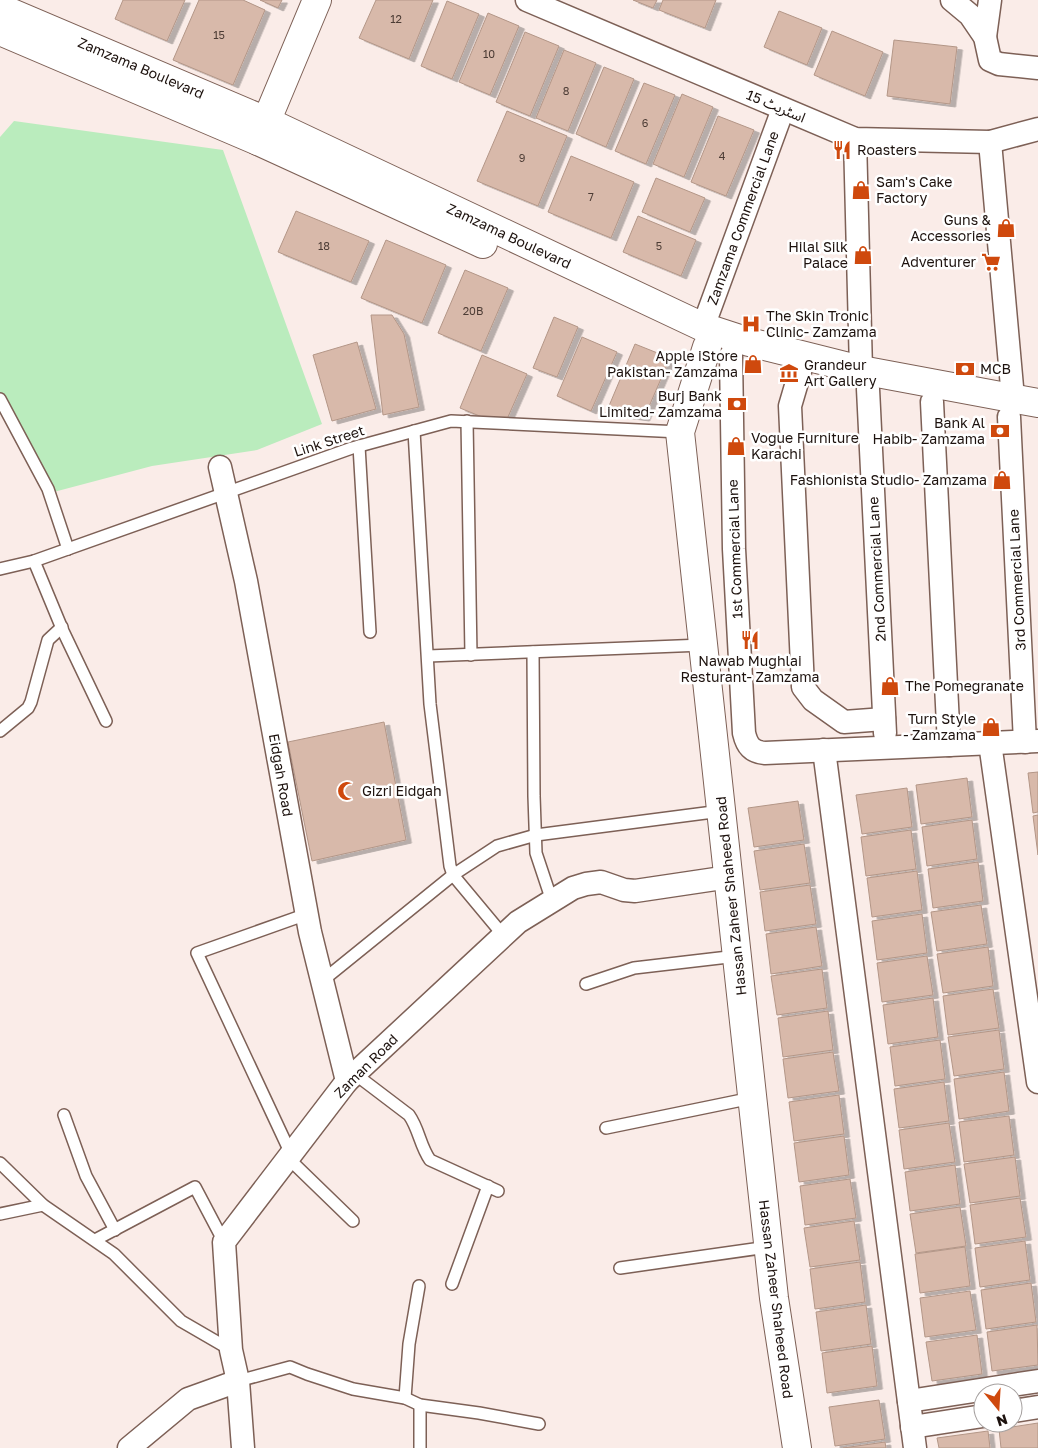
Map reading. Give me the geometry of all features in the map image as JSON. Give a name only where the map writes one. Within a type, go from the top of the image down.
[{"type":"main road","points":[[262,131],[317,0]]},
{"type":"main road","name":"Zamzama Boulevard","points":[[0,8],[714,343],[800,372],[865,380],[1020,406],[1038,422]]},
{"type":"main road","name":"Zamzama Boulevard","points":[[0,31],[262,131]]},
{"type":"main road","name":"Zamzama Boulevard","points":[[714,343],[749,342],[932,402],[1020,406]]},
{"type":"main road","name":"Hassan Zaheer Shaheed Road","points":[[714,343],[680,432],[768,1248],[797,1448]]},
{"type":"street","name":"اسٹریٹ 15","points":[[528,0],[855,139],[990,142],[1038,129]]},
{"type":"street","points":[[952,0],[970,15],[985,37]]},
{"type":"street","points":[[990,0],[985,37],[990,60],[999,64],[1038,68]]},
{"type":"street","name":"Zamzama Commercial Lane","points":[[714,343],[783,109]]},
{"type":"street","name":"2nd Commercial Lane","points":[[855,139],[865,380],[886,749]]},
{"type":"street","name":"3rd Commercial Lane","points":[[990,142],[1020,406],[1032,742]]},
{"type":"street","name":"1st Commercial Lane","points":[[714,343],[734,549],[746,742],[751,749],[758,752],[824,750]]},
{"type":"street","points":[[800,372],[790,406],[803,687],[813,700],[844,722],[884,719]]},
{"type":"street","points":[[932,402],[949,745]]},
{"type":"street","name":"Eidgah Road","points":[[220,467],[246,581],[307,914],[322,981],[351,1078]]},
{"type":"street","points":[[973,1419],[913,1438],[824,750],[1032,742]]},
{"type":"street","points":[[990,743],[1038,1082]]},
{"type":"street","name":"Zaman Road","points":[[224,1242],[351,1078],[518,922],[573,888],[586,884],[601,882],[624,890],[635,891],[728,877]]},
{"type":"street","points":[[224,1242],[231,1350],[238,1382],[242,1448]]},
{"type":"street","points":[[909,1401],[1038,1381]]},
{"type":"street","points":[[130,1448],[188,1400],[238,1382]]},
{"type":"street","points":[[1023,1409],[1038,1407]]},
{"type":"lane","points":[[0,398],[48,489],[68,549]]},
{"type":"lane","name":"Link Street","points":[[0,569],[34,561],[359,446],[451,420],[680,432]]},
{"type":"lane","points":[[467,421],[471,655]]},
{"type":"lane","points":[[414,431],[430,704],[450,866],[453,875],[503,935]]},
{"type":"lane","points":[[359,446],[370,632]]},
{"type":"lane","points":[[34,561],[62,627],[106,721]]},
{"type":"lane","points":[[0,731],[28,708],[48,640],[62,627]]},
{"type":"lane","points":[[428,656],[703,645]]},
{"type":"lane","points":[[533,652],[536,853],[552,901]]},
{"type":"lane","points":[[322,981],[453,875],[497,846],[536,835],[721,811]]},
{"type":"lane","points":[[307,914],[197,953],[289,1156],[353,1221]]},
{"type":"lane","points":[[586,984],[634,968],[737,956]]},
{"type":"lane","points":[[351,1078],[408,1115],[415,1124],[425,1153],[430,1160],[493,1188],[452,1284]]},
{"type":"lane","points":[[606,1128],[752,1098]]},
{"type":"lane","points":[[64,1115],[86,1176],[115,1230]]},
{"type":"lane","points":[[0,1163],[43,1205],[114,1254],[182,1321],[231,1350]]},
{"type":"lane","points":[[95,1240],[195,1187],[224,1242]]},
{"type":"lane","points":[[0,1214],[43,1205]]},
{"type":"lane","points":[[620,1268],[768,1248]]},
{"type":"lane","points":[[405,1398],[409,1344],[419,1286]]},
{"type":"lane","points":[[238,1382],[290,1367],[353,1389],[405,1398],[420,1405],[539,1424]]},
{"type":"lane","points":[[420,1405],[420,1448]]},
{"type":"green space","points":[[14,121],[223,150],[322,424],[257,450],[152,466],[50,493],[0,399],[0,137]]},
{"type":"building","points":[[123,0],[185,0],[167,41],[115,19]]},
{"type":"building","points":[[199,0],[243,0],[265,10],[233,85],[173,60]]},
{"type":"building","points":[[260,0],[282,0],[278,8]]},
{"type":"building","points":[[376,0],[433,0],[409,59],[359,38]]},
{"type":"building","points":[[633,0],[657,0],[653,8]]},
{"type":"building","points":[[663,0],[716,0],[705,28],[659,10]]},
{"type":"building","points":[[447,1],[479,14],[452,79],[421,66]]},
{"type":"building","points":[[779,11],[822,28],[807,65],[764,47]]},
{"type":"building","points":[[488,13],[519,26],[490,95],[459,82]]},
{"type":"building","points":[[832,31],[883,52],[865,96],[814,75]]},
{"type":"building","points":[[525,32],[559,46],[530,116],[496,102]]},
{"type":"building","points":[[894,40],[957,47],[950,104],[887,96]]},
{"type":"building","points":[[564,50],[596,63],[568,131],[536,118]]},
{"type":"building","points":[[604,67],[634,79],[606,147],[576,134]]},
{"type":"building","points":[[644,83],[675,95],[646,164],[615,151]]},
{"type":"building","points":[[682,94],[713,107],[684,177],[653,164]]},
{"type":"building","points":[[507,111],[567,136],[538,206],[477,181]]},
{"type":"building","points":[[718,116],[754,130],[726,196],[691,182]]},
{"type":"building","points":[[571,156],[634,182],[611,238],[548,212]]},
{"type":"building","points":[[656,178],[705,198],[690,232],[642,212]]},
{"type":"building","points":[[296,211],[369,241],[351,282],[278,252]]},
{"type":"building","points":[[638,216],[696,240],[681,276],[623,252]]},
{"type":"building","points":[[386,240],[446,265],[422,323],[361,298]]},
{"type":"building","points":[[465,270],[508,288],[481,351],[438,333]]},
{"type":"building","points":[[371,315],[392,315],[404,334],[419,407],[383,415]]},
{"type":"building","points":[[554,317],[578,327],[557,377],[533,368]]},
{"type":"building","points":[[582,337],[617,352],[591,411],[557,396]]},
{"type":"building","points":[[357,342],[376,409],[332,421],[313,355]]},
{"type":"building","points":[[635,344],[670,358],[644,418],[606,413]]},
{"type":"building","points":[[482,355],[527,374],[504,426],[460,408]]},
{"type":"building","name":"Gizri Eidgah","points":[[384,722],[406,840],[312,861],[288,742]]},
{"type":"building","points":[[1038,772],[1038,812],[1033,813],[1028,773]]},
{"type":"building","points":[[967,778],[972,817],[921,824],[916,785]]},
{"type":"building","points":[[907,788],[912,827],[862,834],[856,795]]},
{"type":"building","points":[[798,801],[804,840],[754,847],[748,808]]},
{"type":"building","points":[[1038,815],[1038,855],[1033,816]]},
{"type":"building","points":[[972,820],[977,859],[927,866],[922,827]]},
{"type":"building","points":[[911,830],[916,869],[866,876],[861,837]]},
{"type":"building","points":[[804,844],[810,883],[760,890],[754,851]]},
{"type":"building","points":[[978,862],[983,901],[933,908],[928,869]]},
{"type":"building","points":[[917,871],[922,910],[872,917],[867,878]]},
{"type":"building","points":[[810,885],[816,924],[765,931],[760,892]]},
{"type":"building","points":[[981,905],[987,944],[937,951],[931,912]]},
{"type":"building","points":[[922,914],[927,953],[877,960],[872,921]]},
{"type":"building","points":[[816,927],[822,966],[771,974],[766,934]]},
{"type":"building","points":[[988,947],[993,986],[943,993],[937,954]]},
{"type":"building","points":[[927,956],[933,995],[882,1002],[877,963]]},
{"type":"building","points":[[822,969],[827,1008],[777,1015],[771,976]]},
{"type":"building","points":[[993,989],[999,1028],[948,1035],[943,996]]},
{"type":"building","points":[[933,998],[938,1037],[888,1044],[883,1005]]},
{"type":"building","points":[[828,1011],[833,1050],[783,1057],[778,1018]]},
{"type":"building","points":[[999,1030],[1004,1069],[954,1076],[948,1037]]},
{"type":"building","points":[[940,1040],[945,1079],[895,1086],[890,1047]]},
{"type":"building","points":[[833,1052],[839,1091],[788,1098],[783,1059]]},
{"type":"building","points":[[1004,1072],[1009,1111],[959,1119],[954,1079]]},
{"type":"building","points":[[944,1082],[949,1121],[899,1128],[894,1089]]},
{"type":"building","points":[[839,1095],[844,1134],[794,1141],[789,1102]]},
{"type":"building","points":[[1009,1116],[1014,1155],[964,1162],[959,1122]]},
{"type":"building","points":[[949,1123],[955,1162],[904,1169],[899,1130]]},
{"type":"building","points":[[844,1136],[849,1175],[799,1182],[794,1143]]},
{"type":"building","points":[[1015,1157],[1020,1196],[970,1203],[964,1164]]},
{"type":"building","points":[[955,1165],[960,1204],[910,1211],[905,1172]]},
{"type":"building","points":[[850,1179],[856,1218],[805,1225],[800,1186]]},
{"type":"building","points":[[1020,1198],[1026,1237],[975,1244],[970,1205]]},
{"type":"building","points":[[960,1207],[966,1246],[916,1253],[910,1214]]},
{"type":"building","points":[[854,1221],[860,1260],[810,1267],[804,1228]]},
{"type":"building","points":[[1025,1241],[1030,1280],[980,1287],[975,1248]]},
{"type":"building","points":[[965,1247],[970,1286],[920,1293],[915,1254]]},
{"type":"building","points":[[860,1262],[865,1302],[815,1309],[810,1269]]},
{"type":"building","points":[[1031,1283],[1036,1322],[986,1329],[981,1290]]},
{"type":"building","points":[[970,1291],[976,1330],[925,1337],[920,1298]]},
{"type":"building","points":[[866,1305],[871,1344],[821,1351],[816,1312]]},
{"type":"building","points":[[1037,1325],[1038,1365],[992,1371],[987,1332]]},
{"type":"building","points":[[977,1335],[982,1374],[932,1381],[926,1342]]},
{"type":"building","points":[[872,1346],[877,1386],[827,1393],[822,1353]]},
{"type":"building","points":[[879,1400],[885,1439],[835,1446],[829,1407]]},
{"type":"building","points":[[1038,1423],[1038,1448],[1001,1448],[999,1433],[1023,1433],[1023,1425]]},
{"type":"building","points":[[988,1433],[990,1448],[939,1448],[937,1438]]},
{"type":"building","points":[[885,1442],[886,1448],[843,1448]]},
{"type":"place","name":"Roasters","points":[[842,150]]},
{"type":"place","name":"Sam's Cake Factory","points":[[861,190]]},
{"type":"place","name":"Guns & Accessories","points":[[1006,228]]},
{"type":"place","name":"Hilal Silk Palace","points":[[863,255]]},
{"type":"place","name":"Adventurer","points":[[991,262]]},
{"type":"place","name":"The Skin Tronic Clinic- Zamzama","points":[[751,324]]},
{"type":"place","name":"Apple iStore Pakistan- Zamzama","points":[[753,364]]},
{"type":"place","name":"MCB","points":[[965,369]]},
{"type":"place","name":"Grandeur Art Gallery","points":[[789,373]]},
{"type":"place","name":"Burj Bank Limited- Zamzama","points":[[737,404]]},
{"type":"place","name":"Bank Al Habib- Zamzama","points":[[1000,431]]},
{"type":"place","name":"Vogue Furniture Karachi","points":[[736,446]]},
{"type":"place","name":"Fashionista Studio- Zamzama","points":[[1002,480]]},
{"type":"place","name":"Nawab Mughlai Resturant- Zamzama","points":[[750,640]]},
{"type":"place","name":"The Pomegranate","points":[[890,686]]},
{"type":"place","name":"Turn Style - Zamzama","points":[[991,727]]},
{"type":"place","name":"Gizri Eidgah","points":[[347,791]]}]
